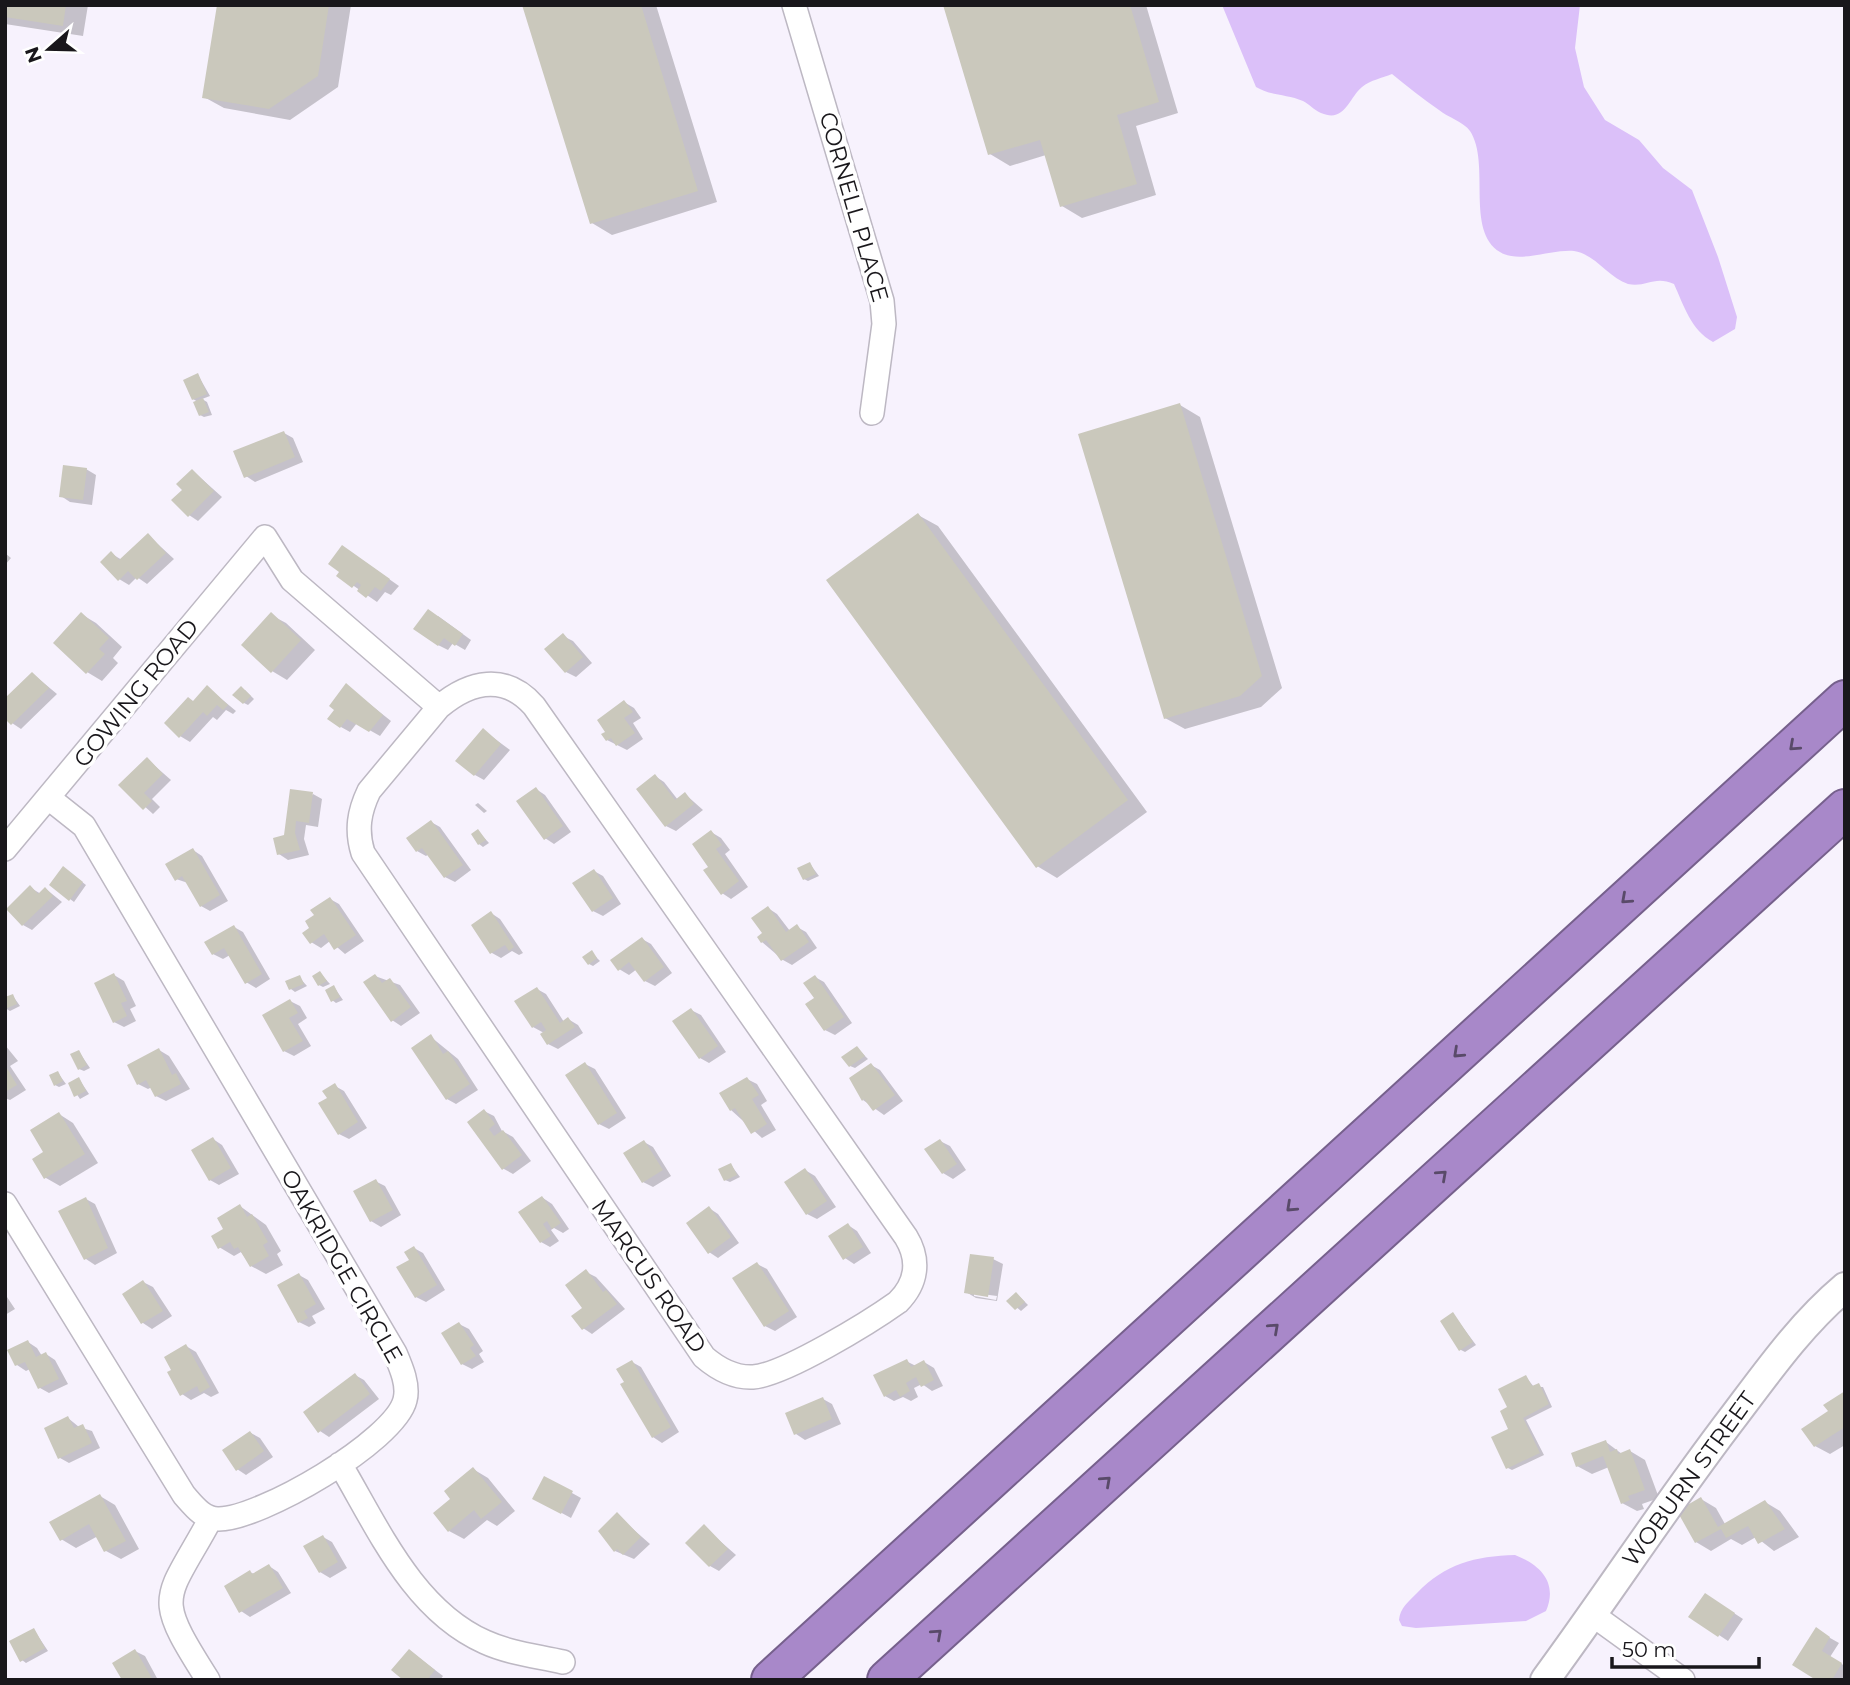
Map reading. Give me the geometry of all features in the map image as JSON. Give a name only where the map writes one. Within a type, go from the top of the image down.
[{"type":"highway","points":[[771,1680],[1845,700]]},
{"type":"highway","points":[[887,1680],[1845,808]]},
{"type":"street","name":"CORNELL PLACE","points":[[794,5],[882,301],[884,318],[872,414]]},
{"type":"street","name":"GOWING ROAD","points":[[5,849],[50,799],[265,537],[289,576],[439,707]]},
{"type":"street","name":"MARCUS ROAD","points":[[489,683],[511,688],[534,706],[906,1237],[914,1253],[915,1271],[909,1288],[898,1302],[772,1373],[741,1376],[721,1370],[704,1357],[363,853],[359,823],[365,798],[439,707],[465,688],[489,683]]},
{"type":"street","name":"OAKRIDGE CIRCLE","points":[[50,799],[83,824],[396,1353],[406,1389],[400,1411],[377,1438],[340,1464],[256,1510],[228,1518],[211,1518]]},
{"type":"street","points":[[5,1204],[184,1495],[197,1510],[211,1518],[178,1575],[170,1599],[175,1626],[208,1680]]},
{"type":"street","name":"WOBURN STREET","points":[[1545,1680],[1667,1506],[1777,1360],[1845,1287]]},
{"type":"street","points":[[340,1464],[398,1561],[435,1608],[464,1631],[485,1642],[563,1662]]},
{"type":"street","points":[[1593,1615],[1683,1680]]},
{"type":"shaded area","points":[[1222,5],[1580,5],[1575,48],[1584,87],[1605,120],[1639,140],[1663,168],[1692,190],[1718,257],[1737,317],[1735,329],[1713,342],[1694,324],[1674,284],[1655,281],[1628,284],[1582,253],[1565,251],[1516,257],[1500,252],[1490,242],[1484,229],[1479,160],[1476,145],[1467,128],[1442,113],[1392,74],[1362,87],[1336,115],[1321,113],[1303,101],[1256,87]]},
{"type":"shaded area","points":[[1515,1555],[1532,1564],[1545,1576],[1550,1592],[1546,1611],[1526,1621],[1416,1628],[1402,1626],[1399,1620],[1405,1605],[1438,1575],[1474,1560]]},
{"type":"building","points":[[5,5],[66,5],[63,26],[5,17]]},
{"type":"building","points":[[217,5],[329,5],[318,76],[269,109],[202,98]]},
{"type":"building","points":[[522,5],[641,5],[698,191],[590,224]]},
{"type":"building","points":[[943,5],[1130,5],[1159,102],[1117,115],[1137,184],[1060,207],[1040,140],[988,155]]},
{"type":"building","points":[[198,373],[207,394],[192,400],[183,380]]},
{"type":"building","points":[[203,398],[209,412],[199,416],[193,402]]},
{"type":"building","points":[[1180,403],[1262,676],[1240,696],[1164,719],[1078,434]]},
{"type":"building","points":[[284,431],[295,457],[244,478],[233,451]]},
{"type":"building","points":[[63,465],[87,468],[83,500],[59,497]]},
{"type":"building","points":[[192,469],[214,491],[188,517],[171,500],[182,490],[176,484]]},
{"type":"building","points":[[918,513],[1128,800],[1036,868],[826,580]]},
{"type":"building","points":[[148,533],[166,553],[137,580],[128,571],[118,581],[100,562],[111,551],[119,560]]},
{"type":"building","points":[[342,545],[390,579],[381,591],[375,587],[366,598],[357,591],[361,585],[357,582],[352,588],[336,576],[339,572],[328,564]]},
{"type":"building","points":[[428,609],[463,634],[455,646],[444,638],[438,646],[413,629]]},
{"type":"building","points":[[81,612],[109,638],[99,649],[105,654],[86,674],[53,643]]},
{"type":"building","points":[[271,612],[301,640],[271,673],[241,645]]},
{"type":"building","points":[[563,633],[583,657],[565,673],[544,649]]},
{"type":"building","points":[[32,672],[49,688],[11,725],[5,719],[5,698]]},
{"type":"building","points":[[346,683],[383,715],[369,732],[347,719],[340,728],[327,719],[334,710],[329,706]]},
{"type":"building","points":[[207,685],[228,705],[223,710],[217,705],[207,716],[203,712],[179,738],[164,723],[188,697],[193,701]]},
{"type":"building","points":[[241,686],[251,696],[243,704],[232,695]]},
{"type":"building","points":[[624,700],[633,712],[624,718],[635,733],[616,746],[611,738],[606,741],[601,734],[605,732],[597,720]]},
{"type":"building","points":[[483,728],[501,744],[474,776],[455,761]]},
{"type":"building","points":[[147,757],[163,774],[144,793],[152,801],[143,810],[118,785]]},
{"type":"building","points":[[655,774],[675,800],[685,792],[694,804],[665,827],[636,789]]},
{"type":"building","points":[[536,787],[563,826],[544,840],[516,801]]},
{"type":"building","points":[[290,789],[313,792],[309,823],[296,821],[295,833],[300,850],[277,855],[273,838],[284,835]]},
{"type":"building","points":[[431,820],[463,865],[444,878],[422,848],[416,852],[406,838]]},
{"type":"building","points":[[478,829],[486,840],[478,845],[471,834]]},
{"type":"building","points":[[711,830],[722,845],[716,849],[739,881],[721,895],[703,870],[708,867],[692,844]]},
{"type":"building","points":[[193,848],[220,895],[200,907],[182,876],[175,881],[165,864]]},
{"type":"building","points":[[810,862],[816,874],[803,880],[797,868]]},
{"type":"building","points":[[63,866],[83,882],[69,901],[49,885]]},
{"type":"building","points":[[594,869],[613,898],[592,912],[572,883]]},
{"type":"building","points":[[30,885],[38,894],[45,887],[53,896],[22,926],[6,909]]},
{"type":"building","points":[[330,897],[356,935],[334,950],[324,934],[310,944],[302,933],[309,928],[305,921],[314,915],[310,910]]},
{"type":"building","points":[[768,906],[786,932],[797,924],[809,942],[781,961],[766,940],[761,943],[757,937],[762,933],[751,918]]},
{"type":"building","points":[[491,911],[514,947],[509,951],[505,945],[490,954],[471,925]]},
{"type":"building","points":[[234,925],[262,974],[245,984],[224,948],[212,955],[204,942]]},
{"type":"building","points":[[642,937],[664,967],[644,982],[629,962],[618,971],[610,960]]},
{"type":"building","points":[[592,950],[597,958],[588,965],[582,957]]},
{"type":"building","points":[[320,971],[327,981],[318,986],[312,976]]},
{"type":"building","points":[[114,973],[127,1001],[121,1003],[127,1016],[113,1023],[94,983]]},
{"type":"building","points":[[375,974],[382,983],[390,978],[411,1007],[391,1022],[363,982]]},
{"type":"building","points":[[300,975],[304,984],[289,990],[285,981]]},
{"type":"building","points":[[815,975],[844,1017],[824,1031],[805,1004],[814,998],[803,983]]},
{"type":"building","points":[[334,985],[340,997],[331,1002],[325,990]]},
{"type":"building","points":[[537,987],[560,1023],[568,1017],[575,1027],[547,1045],[540,1034],[546,1030],[541,1022],[532,1028],[514,1001]]},
{"type":"building","points":[[13,994],[17,1004],[5,1009],[5,997]]},
{"type":"building","points":[[290,999],[298,1013],[289,1018],[303,1041],[283,1052],[262,1015]]},
{"type":"building","points":[[691,1008],[718,1046],[699,1059],[672,1021]]},
{"type":"building","points":[[431,1034],[443,1054],[448,1051],[470,1084],[446,1100],[411,1048]]},
{"type":"building","points":[[857,1046],[865,1056],[849,1067],[841,1057]]},
{"type":"building","points":[[159,1048],[172,1075],[176,1073],[181,1084],[155,1097],[146,1080],[137,1085],[127,1065]]},
{"type":"building","points":[[79,1050],[87,1065],[78,1070],[70,1054]]},
{"type":"building","points":[[585,1062],[617,1113],[598,1125],[565,1075]]},
{"type":"building","points":[[871,1063],[895,1095],[873,1111],[864,1099],[862,1101],[849,1078]]},
{"type":"building","points":[[5,1065],[17,1085],[5,1092]]},
{"type":"building","points":[[58,1071],[63,1081],[54,1086],[49,1075]]},
{"type":"building","points":[[79,1077],[86,1091],[74,1097],[68,1083]]},
{"type":"building","points":[[747,1077],[759,1095],[752,1099],[767,1124],[751,1134],[735,1108],[730,1111],[719,1093]]},
{"type":"building","points":[[335,1083],[358,1122],[338,1135],[318,1103],[327,1098],[322,1091]]},
{"type":"building","points":[[484,1109],[495,1124],[489,1129],[494,1136],[503,1130],[522,1155],[502,1170],[467,1122]]},
{"type":"building","points":[[59,1112],[85,1154],[44,1179],[32,1159],[43,1152],[30,1130]]},
{"type":"building","points":[[213,1137],[231,1168],[209,1181],[191,1150]]},
{"type":"building","points":[[940,1139],[957,1164],[942,1174],[924,1149]]},
{"type":"building","points":[[644,1140],[663,1170],[642,1183],[623,1153]]},
{"type":"building","points":[[731,1163],[737,1175],[724,1181],[718,1169]]},
{"type":"building","points":[[805,1168],[827,1201],[806,1215],[784,1182]]},
{"type":"building","points":[[376,1179],[393,1210],[370,1222],[353,1191]]},
{"type":"building","points":[[542,1196],[561,1223],[552,1229],[547,1221],[543,1224],[551,1236],[540,1243],[518,1212]]},
{"type":"building","points":[[86,1197],[108,1248],[84,1260],[58,1211]]},
{"type":"building","points":[[240,1204],[247,1217],[252,1214],[268,1242],[263,1245],[269,1256],[250,1267],[238,1247],[234,1249],[230,1242],[218,1249],[211,1236],[223,1229],[217,1218]]},
{"type":"building","points":[[709,1206],[731,1237],[708,1254],[686,1223]]},
{"type":"building","points":[[848,1223],[863,1247],[843,1260],[828,1236]]},
{"type":"building","points":[[414,1246],[437,1285],[415,1298],[396,1267],[409,1260],[404,1252]]},
{"type":"building","points":[[970,1254],[994,1257],[988,1297],[964,1293]]},
{"type":"building","points":[[757,1262],[789,1311],[764,1327],[732,1278]]},
{"type":"building","points":[[586,1269],[603,1292],[606,1290],[617,1304],[582,1330],[571,1316],[582,1308],[565,1285]]},
{"type":"building","points":[[299,1273],[316,1304],[304,1311],[308,1318],[298,1323],[277,1285]]},
{"type":"building","points":[[143,1280],[163,1311],[141,1324],[122,1294]]},
{"type":"building","points":[[1016,1292],[1025,1302],[1015,1310],[1006,1301]]},
{"type":"building","points":[[1453,1312],[1473,1342],[1459,1351],[1440,1321]]},
{"type":"building","points":[[459,1322],[474,1345],[470,1348],[476,1356],[461,1365],[441,1333]]},
{"type":"building","points":[[28,1340],[36,1357],[46,1352],[59,1379],[38,1389],[25,1362],[15,1366],[7,1350]]},
{"type":"building","points":[[186,1344],[210,1387],[200,1393],[197,1386],[180,1396],[167,1372],[171,1370],[164,1357]]},
{"type":"building","points":[[907,1359],[911,1367],[924,1360],[934,1380],[921,1387],[916,1377],[906,1383],[910,1391],[900,1397],[896,1390],[884,1397],[873,1375]]},
{"type":"building","points":[[632,1360],[671,1427],[652,1438],[620,1384],[624,1382],[616,1369]]},
{"type":"building","points":[[355,1373],[370,1394],[318,1433],[303,1412]]},
{"type":"building","points":[[1526,1375],[1532,1386],[1539,1383],[1549,1404],[1523,1418],[1540,1453],[1506,1469],[1491,1437],[1508,1429],[1500,1411],[1507,1407],[1498,1389]]},
{"type":"building","points":[[1845,1391],[1845,1427],[1814,1447],[1801,1429],[1828,1411],[1823,1405]]},
{"type":"building","points":[[823,1397],[832,1419],[794,1435],[785,1413]]},
{"type":"building","points":[[68,1416],[74,1428],[83,1424],[92,1443],[58,1459],[44,1428]]},
{"type":"building","points":[[250,1431],[264,1451],[236,1471],[222,1450]]},
{"type":"building","points":[[1606,1440],[1610,1452],[1617,1449],[1618,1454],[1630,1449],[1645,1490],[1628,1496],[1630,1500],[1621,1504],[1603,1456],[1576,1467],[1571,1453]]},
{"type":"building","points":[[473,1467],[502,1502],[481,1519],[474,1510],[448,1532],[433,1513],[450,1499],[444,1491]]},
{"type":"building","points":[[544,1476],[573,1491],[561,1514],[532,1499]]},
{"type":"building","points":[[100,1494],[126,1541],[104,1552],[89,1524],[60,1541],[49,1522]]},
{"type":"building","points":[[1701,1497],[1718,1527],[1765,1500],[1785,1529],[1758,1544],[1748,1526],[1726,1538],[1721,1529],[1695,1543],[1677,1511]]},
{"type":"building","points":[[617,1512],[641,1537],[623,1555],[617,1549],[614,1552],[598,1531]]},
{"type":"building","points":[[704,1524],[728,1549],[709,1567],[685,1543]]},
{"type":"building","points":[[323,1535],[338,1562],[319,1573],[303,1546]]},
{"type":"building","points":[[269,1564],[283,1588],[239,1613],[224,1586],[250,1570],[252,1574]]},
{"type":"building","points":[[1705,1593],[1735,1613],[1718,1637],[1688,1617]]},
{"type":"building","points":[[1816,1627],[1830,1637],[1822,1651],[1842,1663],[1832,1680],[1816,1680],[1792,1665]]},
{"type":"building","points":[[34,1628],[45,1648],[20,1662],[9,1641]]},
{"type":"building","points":[[135,1649],[153,1680],[122,1680],[112,1663]]},
{"type":"building","points":[[409,1649],[435,1670],[427,1680],[403,1680],[391,1670]]}]
